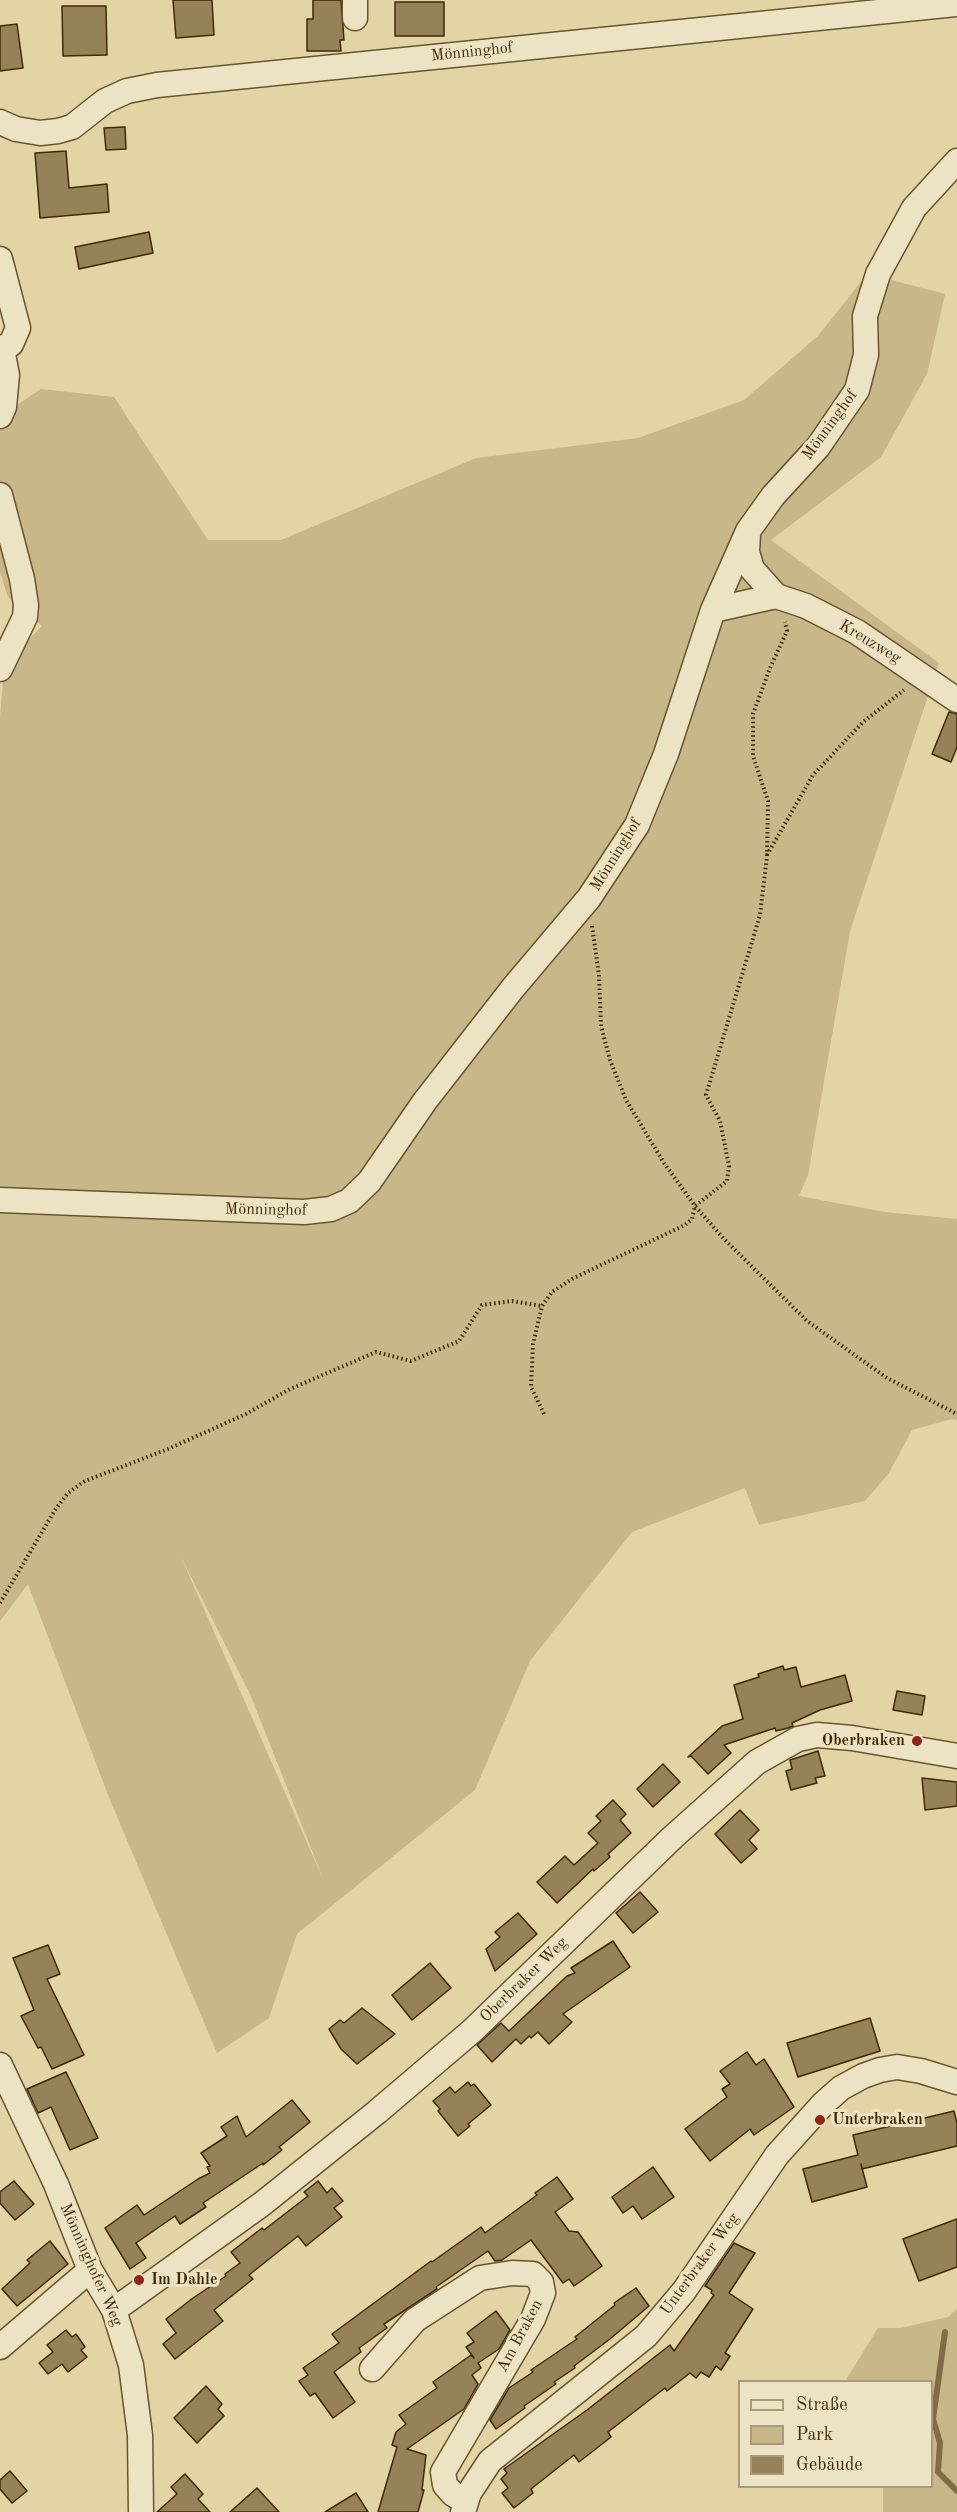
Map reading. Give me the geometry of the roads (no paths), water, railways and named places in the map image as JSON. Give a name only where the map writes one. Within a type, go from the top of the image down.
[{"type":"street","name":"Mönninghof","points":[[0,122],[16,129],[40,133],[65,129],[72,127],[105,101],[127,91],[157,85],[957,4]]},
{"type":"street","name":"Mönninghof","points":[[0,1200],[304,1212],[331,1209],[349,1201],[369,1182],[425,1101],[513,988],[589,898],[637,825],[666,754],[713,610],[748,531],[773,496],[818,447],[857,390],[866,355],[865,316],[878,274],[914,208],[957,161]]},
{"type":"street","points":[[0,260],[18,328],[11,344],[1,349],[7,375],[4,407],[0,416]]},
{"type":"street","points":[[0,495],[22,579],[26,605],[25,617],[0,669]]},
{"type":"street","name":"Kreuzweg","points":[[748,531],[747,552],[752,569],[776,596],[806,606],[857,632],[957,700]]},
{"type":"street","points":[[713,610],[776,596]]},
{"type":"street","name":"Oberbraker Weg","points":[[114,2310],[262,2204],[377,2112],[472,2031],[673,1837],[757,1762],[798,1739],[817,1736],[852,1738],[957,1756]]},
{"type":"street","name":"Mönninghofer Weg","points":[[0,2065],[56,2184],[90,2270],[114,2310],[131,2365],[140,2434],[141,2512]]},
{"type":"street","name":"Unterbraker Weg","points":[[464,2507],[468,2493],[490,2461],[646,2336],[684,2291],[777,2155],[823,2104],[849,2084],[880,2070],[897,2067],[921,2071],[957,2082]]},
{"type":"street","points":[[0,2347],[90,2270]]},
{"type":"street","name":"Am Braken","points":[[372,2369],[415,2320],[480,2278],[512,2273],[533,2274],[541,2282],[543,2293],[533,2319],[443,2472],[445,2485],[464,2507]]},
{"type":"waterway","points":[[945,2332],[933,2419],[940,2443],[938,2472],[957,2491]]},
{"type":"place","name":"Oberbraken","points":[[917,1741]]},
{"type":"place","name":"Unterbraken","points":[[820,2120]]},
{"type":"place","name":"Im Dahle","points":[[139,2280]]}]
